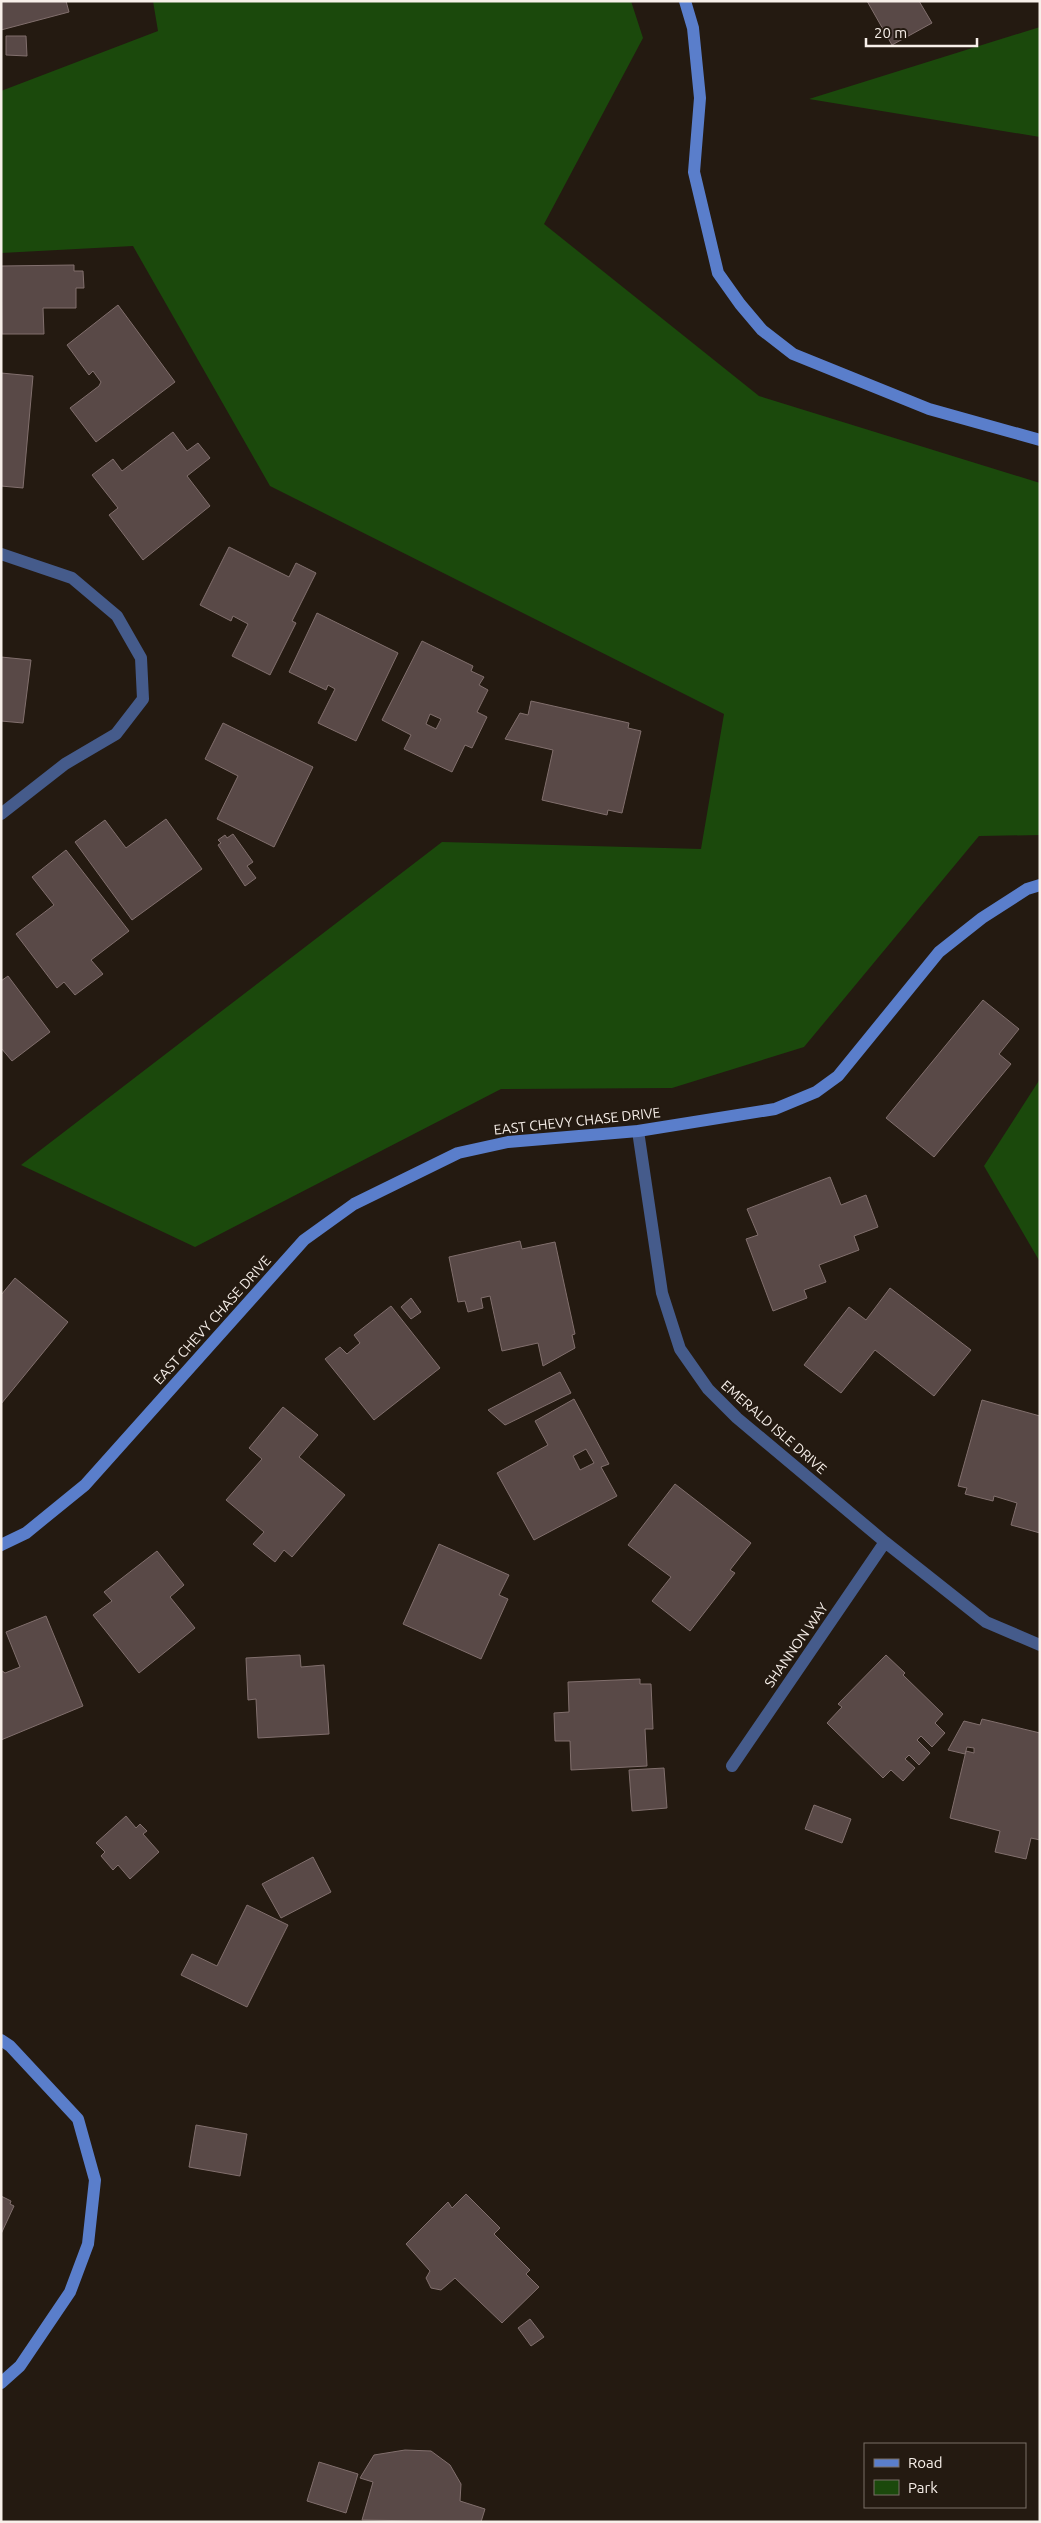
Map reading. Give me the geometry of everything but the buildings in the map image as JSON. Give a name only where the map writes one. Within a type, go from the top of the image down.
[{"type":"main road","points":[[685,1],[693,28],[700,98],[694,172],[718,273],[740,304],[762,330],[794,354],[929,409],[1040,440]]},
{"type":"main road","name":"EAST CHEVY CHASE DRIVE","points":[[1,1545],[26,1533],[85,1484],[304,1240],[354,1204],[458,1153],[508,1142],[638,1131],[775,1109],[816,1092],[838,1076],[939,952],[982,918],[1027,889],[1040,885]]},
{"type":"main road","points":[[1,2040],[10,2046],[78,2119],[94,2180],[88,2244],[70,2292],[20,2366],[1,2384]]},
{"type":"street","points":[[1,554],[72,578],[117,616],[141,658],[143,699],[116,734],[65,764],[1,814]]},
{"type":"street","name":"EMERALD ISLE DRIVE","points":[[638,1131],[662,1293],[680,1349],[708,1389],[737,1418],[885,1542],[986,1622],[1040,1645]]},
{"type":"street","name":"SHANNON WAY","points":[[732,1766],[885,1542]]},
{"type":"green space","points":[[153,1],[631,1],[643,38],[544,224],[759,396],[1040,483],[1040,835],[979,836],[804,1047],[672,1088],[501,1089],[195,1247],[21,1165],[442,842],[701,849],[724,714],[270,486],[133,246],[1,253],[1,91],[158,31]]},
{"type":"green space","points":[[1040,27],[1040,137],[809,99]]},
{"type":"green space","points":[[1040,1079],[1040,1262],[984,1166]]}]
